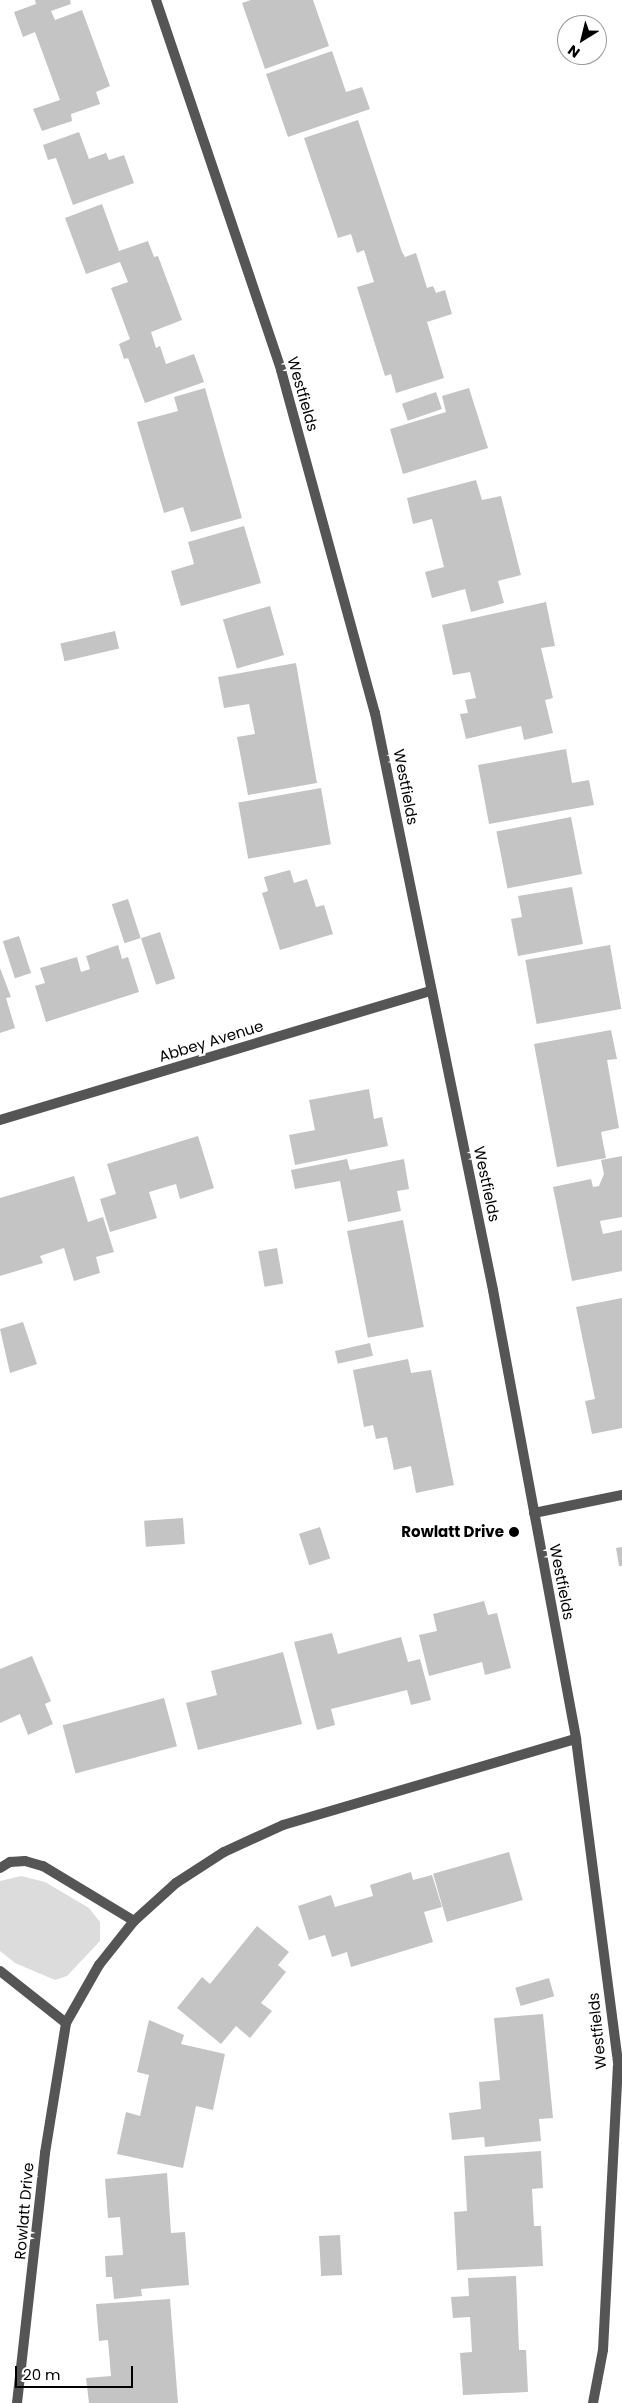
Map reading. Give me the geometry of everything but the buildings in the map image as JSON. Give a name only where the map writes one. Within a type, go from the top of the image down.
[{"type":"street","name":"Westfields","points":[[156,0],[281,370],[375,713],[493,1290],[576,1739],[620,2064],[603,2350],[593,2403]]},
{"type":"street","name":"Abbey Avenue","points":[[0,1120],[431,991]]},
{"type":"street","points":[[534,1513],[622,1495]]},
{"type":"street","name":"Rowlatt Drive","points":[[17,2403],[44,2153],[66,2023],[99,1965],[134,1921],[176,1883],[216,1857],[283,1825],[576,1739]]},
{"type":"street","points":[[0,1868],[10,1862],[26,1861],[43,1866],[134,1921]]},
{"type":"street","points":[[0,1971],[66,2023]]},
{"type":"shaded area","points":[[21,1876],[45,1882],[89,1908],[100,1922],[100,1941],[67,1976],[55,1980],[15,1963],[0,1951],[0,1881]]},
{"type":"place","name":"Rowlatt Drive","points":[[514,1532]]}]
